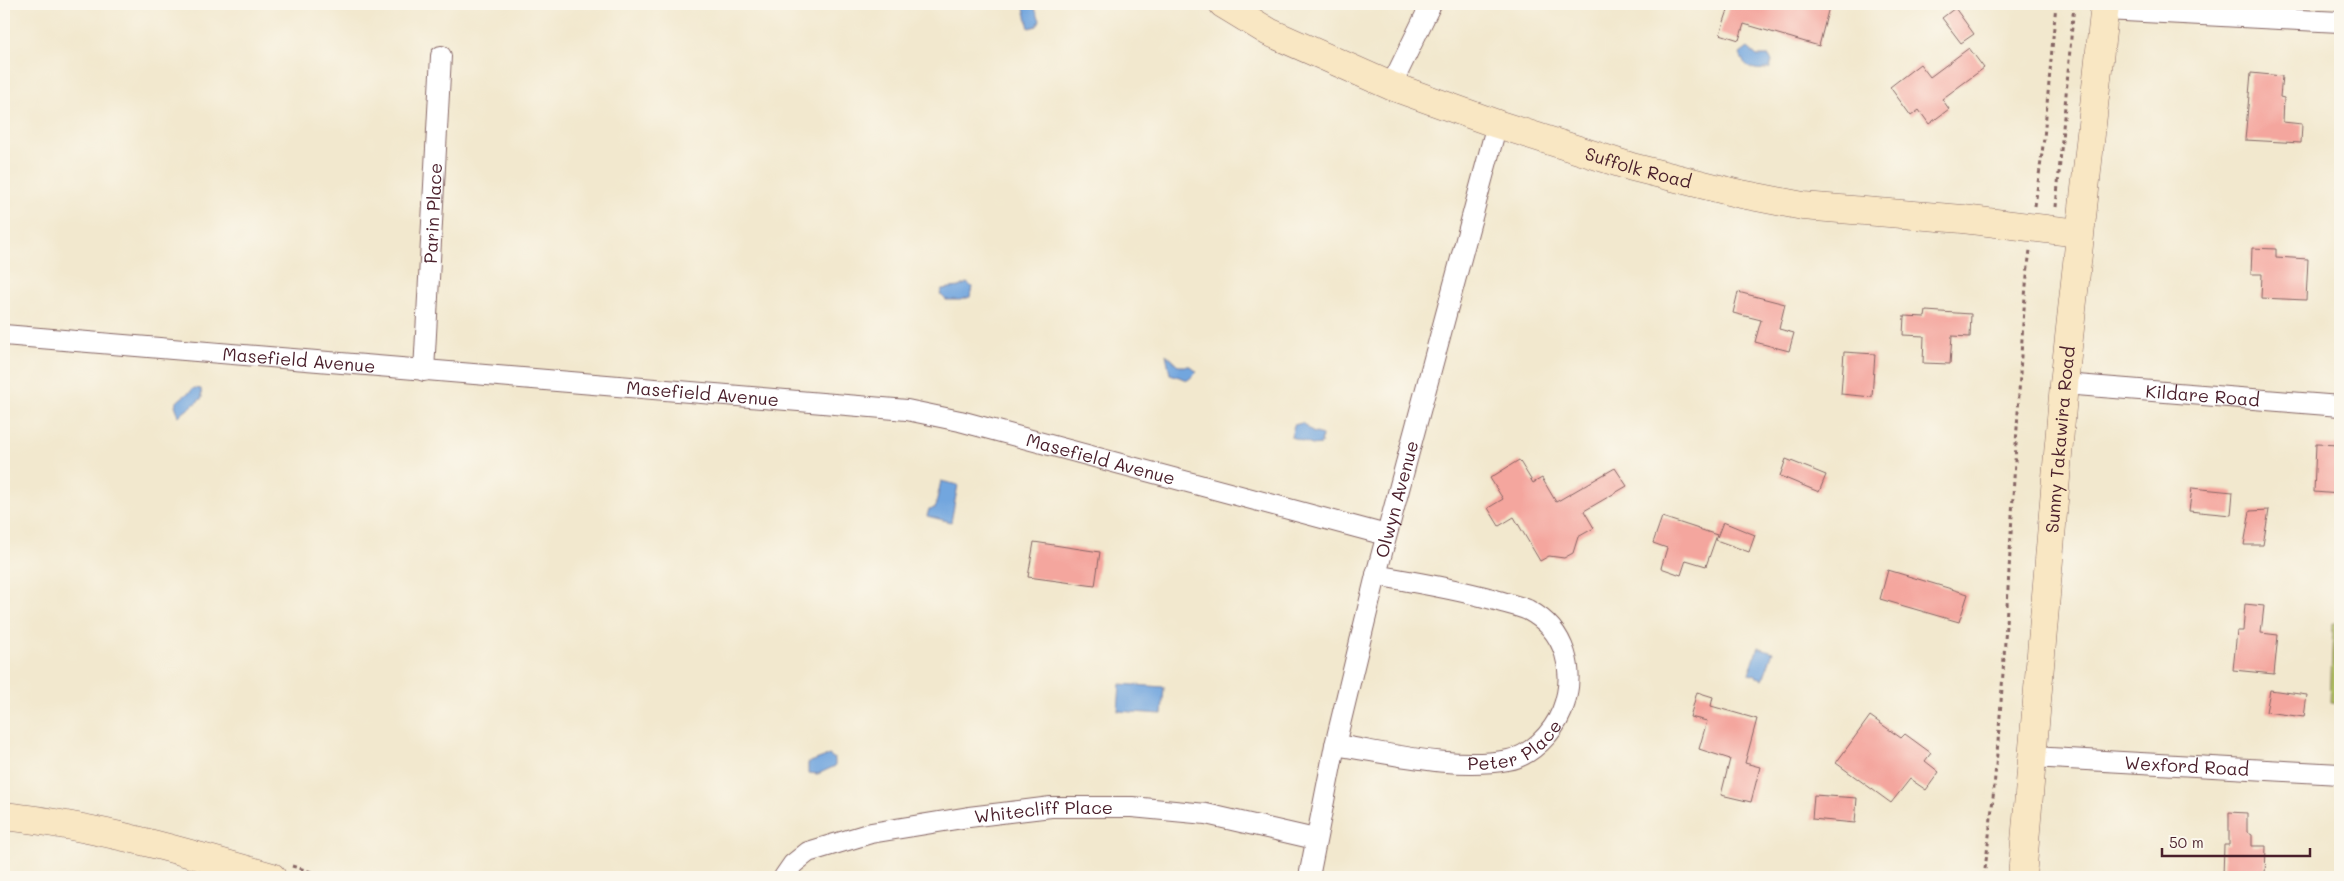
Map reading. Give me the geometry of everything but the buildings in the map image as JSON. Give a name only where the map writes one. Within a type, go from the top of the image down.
[{"type":"street","name":"Suffolk Road","points":[[1223,4],[1268,32],[1391,86],[1497,124],[1632,167],[1736,193],[1803,206],[1963,219],[2079,233]]},
{"type":"street","points":[[1391,86],[1431,4]]},
{"type":"street","points":[[2105,7],[2340,22]]},
{"type":"street","name":"Sunny Takawira Road","points":[[2022,877],[2064,384],[2105,7]]},
{"type":"street","name":"Parin Place","points":[[424,372],[441,56]]},
{"type":"street","name":"Olwyn Avenue","points":[[1308,877],[1335,745],[1386,535],[1497,124]]},
{"type":"street","name":"Masefield Avenue","points":[[4,335],[424,372],[907,410],[960,421],[1386,535]]},
{"type":"street","name":"Kildare Road","points":[[2064,384],[2340,406]]},
{"type":"street","name":"Peter Place","points":[[1335,745],[1469,765],[1510,760],[1536,747],[1562,712],[1567,689],[1568,662],[1565,648],[1559,637],[1528,610],[1473,594],[1376,575]]},
{"type":"street","name":"Wexford Road","points":[[2032,757],[2340,774]]},
{"type":"street","name":"Whitecliff Place","points":[[784,877],[792,864],[808,852],[871,833],[969,817],[1051,808],[1132,808],[1206,814],[1315,839]]},
{"type":"street","points":[[4,816],[110,832],[272,877]]},
{"type":"path","points":[[1984,877],[1994,803],[2002,701],[2023,328],[2032,228],[2044,138],[2056,4]]},
{"type":"green space","points":[[2333,623],[2340,623],[2340,703],[2330,702]]},
{"type":"water","points":[[1023,4],[1038,4],[1035,9],[1040,20],[1037,26],[1029,28]]},
{"type":"water","points":[[1748,48],[1757,56],[1769,56],[1772,61],[1770,68],[1755,69],[1744,63],[1740,54]]},
{"type":"water","points":[[967,283],[972,287],[970,297],[960,300],[946,300],[940,294],[942,289],[959,287]]},
{"type":"water","points":[[1166,354],[1179,366],[1190,366],[1197,372],[1188,380],[1170,374]]},
{"type":"water","points":[[194,388],[201,389],[202,398],[179,416],[175,405]]},
{"type":"water","points":[[1302,423],[1312,432],[1322,435],[1321,444],[1312,445],[1291,437],[1294,425]]},
{"type":"water","points":[[941,481],[958,485],[951,522],[927,516],[929,509],[935,508]]},
{"type":"water","points":[[1758,647],[1773,652],[1763,679],[1749,674]]},
{"type":"water","points":[[1120,684],[1164,687],[1162,714],[1118,711]]},
{"type":"water","points":[[829,755],[835,759],[835,766],[818,774],[808,773],[808,763]]}]
